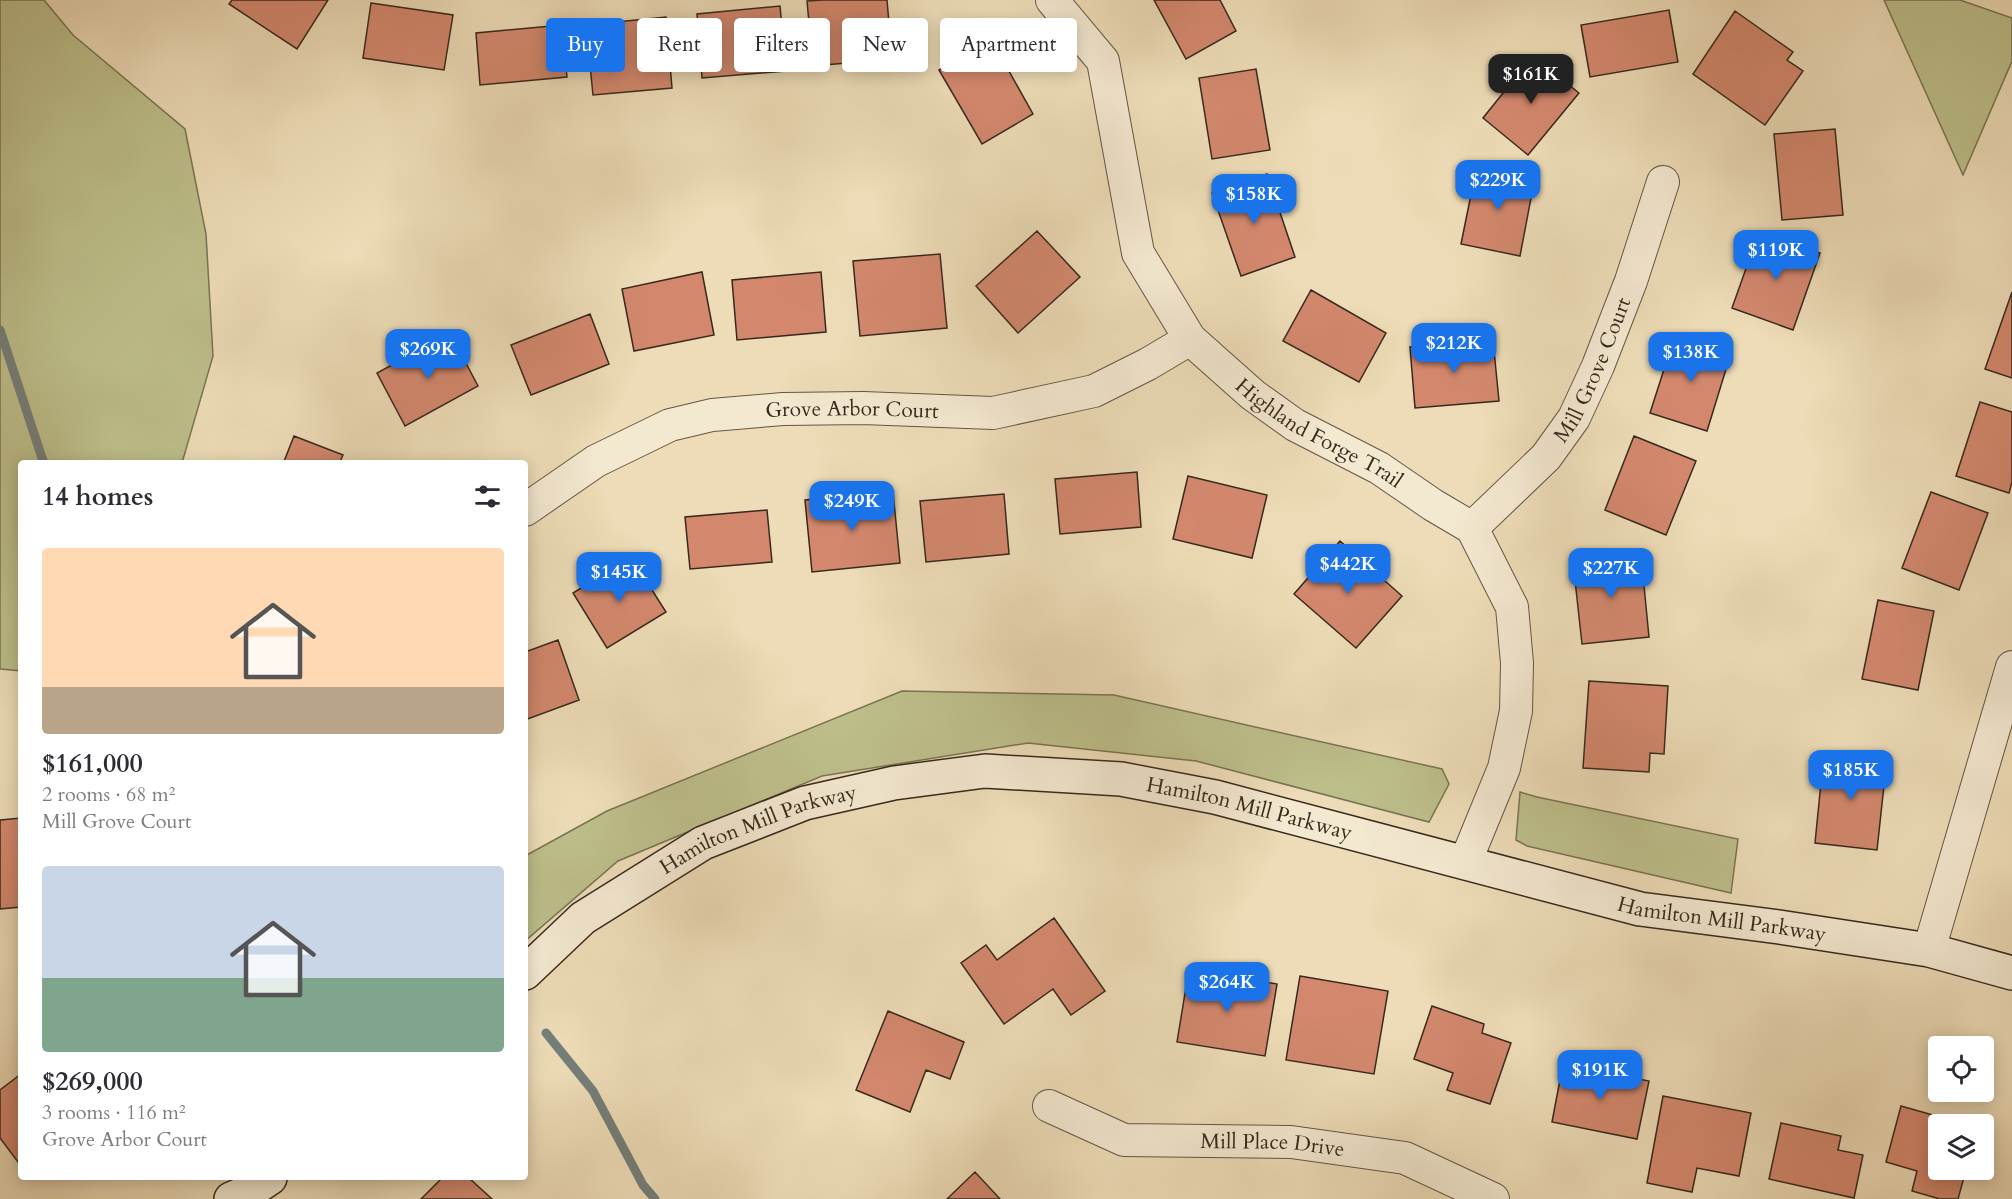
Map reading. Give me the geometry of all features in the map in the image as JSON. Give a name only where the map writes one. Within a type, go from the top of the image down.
[{"type":"street","name":"Highland Forge Trail","points":[[1052,0],[1103,61],[1138,253],[1190,339],[1253,395],[1295,425],[1379,468],[1433,505],[1472,528]]},
{"type":"street","name":"Mill Grove Court","points":[[1472,528],[1546,457],[1574,418],[1598,366],[1631,281],[1663,182]]},
{"type":"street","name":"Grove Arbor Court","points":[[528,507],[596,462],[670,425],[712,415],[783,409],[840,408],[993,412],[1094,391],[1148,364],[1190,339]]},
{"type":"street","points":[[1465,863],[1504,768],[1516,711],[1517,663],[1512,607],[1472,528]]},
{"type":"street","points":[[1929,950],[2012,667]]},
{"type":"street","name":"Hamilton Mill Parkway","points":[[528,970],[583,918],[703,843],[805,803],[894,783],[986,771],[1121,779],[1215,797],[1640,909],[1929,950],[2012,973]]},
{"type":"street","name":"Mill Place Drive","points":[[1049,1106],[1124,1140],[1292,1142],[1405,1158],[1493,1199]]},
{"type":"green space","points":[[0,0],[44,0],[73,35],[185,129],[206,234],[213,356],[183,460],[18,460],[18,671],[0,669]]},
{"type":"green space","points":[[1884,0],[1960,0],[2012,18],[2012,61],[1963,175]]},
{"type":"green space","points":[[902,691],[1114,695],[1442,769],[1449,784],[1429,822],[1196,761],[1028,743],[822,776],[618,861],[528,938],[528,854],[607,811]]},
{"type":"green space","points":[[1520,792],[1738,839],[1731,893],[1527,846],[1516,840]]},
{"type":"building","points":[[232,0],[328,0],[297,49],[229,4]]},
{"type":"building","points":[[887,0],[889,18],[842,18],[842,63],[830,64],[830,18],[809,18],[807,1]]},
{"type":"building","points":[[1154,0],[1220,0],[1236,31],[1186,59]]},
{"type":"building","points":[[371,3],[453,15],[444,70],[363,58]]},
{"type":"building","points":[[780,6],[781,18],[734,18],[734,72],[774,72],[702,78],[702,72],[722,72],[722,18],[697,18],[697,14]]},
{"type":"building","points":[[1669,10],[1678,62],[1590,77],[1581,25]]},
{"type":"building","points":[[1735,11],[1793,52],[1787,60],[1803,71],[1765,125],[1693,74]]},
{"type":"building","points":[[637,20],[637,72],[671,72],[672,88],[593,95],[591,72],[625,72],[625,21]]},
{"type":"building","points":[[546,26],[546,72],[567,72],[567,77],[480,85],[476,33]]},
{"type":"building","points":[[1533,56],[1579,93],[1528,155],[1483,118]]},
{"type":"building","points":[[1256,69],[1270,150],[1212,159],[1199,78]]},
{"type":"building","points":[[940,72],[1009,72],[1033,114],[982,144]]},
{"type":"building","points":[[1835,129],[1843,215],[1782,220],[1774,134]]},
{"type":"building","points":[[1477,165],[1535,177],[1520,256],[1461,244]]},
{"type":"building","points":[[1267,174],[1295,257],[1241,276],[1212,193]]},
{"type":"building","points":[[1037,231],[1080,277],[1018,333],[976,286]]},
{"type":"building","points":[[1759,232],[1820,253],[1793,330],[1732,308]]},
{"type":"building","points":[[940,254],[947,328],[860,336],[853,261]]},
{"type":"building","points":[[702,272],[714,335],[634,351],[622,289]]},
{"type":"building","points":[[821,272],[826,332],[737,340],[732,280]]},
{"type":"building","points":[[1311,290],[1386,333],[1359,382],[1283,341]]},
{"type":"building","points":[[2012,292],[2012,378],[1985,369]]},
{"type":"building","points":[[590,314],[609,364],[531,395],[511,345]]},
{"type":"building","points":[[450,333],[478,386],[405,426],[377,373]]},
{"type":"building","points":[[1675,335],[1731,353],[1707,431],[1650,413]]},
{"type":"building","points":[[1493,340],[1499,401],[1415,408],[1410,347]]},
{"type":"building","points":[[1980,402],[2012,412],[2012,482],[2009,493],[1956,476]]},
{"type":"building","points":[[294,436],[343,455],[341,460],[285,460]]},
{"type":"building","points":[[1634,436],[1696,461],[1666,535],[1605,510]]},
{"type":"building","points":[[1137,472],[1141,527],[1060,534],[1055,479]]},
{"type":"building","points":[[1188,476],[1267,495],[1252,558],[1173,539]]},
{"type":"building","points":[[893,492],[900,563],[812,572],[805,500]]},
{"type":"building","points":[[1931,492],[1988,513],[1959,590],[1902,568]]},
{"type":"building","points":[[1004,494],[1009,554],[926,562],[920,501]]},
{"type":"building","points":[[767,510],[772,562],[690,569],[685,517]]},
{"type":"building","points":[[1340,541],[1402,596],[1356,648],[1294,594]]},
{"type":"building","points":[[1641,555],[1649,637],[1582,644],[1573,562]]},
{"type":"building","points":[[631,557],[666,612],[607,648],[573,593]]},
{"type":"building","points":[[1878,600],[1934,611],[1918,690],[1862,679]]},
{"type":"building","points":[[558,640],[579,700],[528,719],[528,651]]},
{"type":"building","points":[[1589,681],[1668,686],[1664,754],[1650,753],[1649,772],[1583,768]]},
{"type":"building","points":[[1824,752],[1887,758],[1877,850],[1815,843]]},
{"type":"building","points":[[18,818],[18,907],[0,909],[0,820]]},
{"type":"building","points":[[1054,918],[1105,991],[1071,1015],[1053,989],[1004,1024],[961,963],[986,945],[997,960]]},
{"type":"building","points":[[1189,969],[1277,984],[1265,1056],[1177,1042]]},
{"type":"building","points":[[1300,976],[1388,991],[1374,1074],[1286,1060]]},
{"type":"building","points":[[1432,1006],[1484,1024],[1482,1033],[1511,1043],[1490,1104],[1447,1090],[1453,1073],[1414,1059]]},
{"type":"building","points":[[888,1011],[964,1042],[950,1079],[926,1070],[910,1112],[856,1090]]},
{"type":"building","points":[[1563,1064],[1649,1081],[1637,1139],[1552,1122]]},
{"type":"building","points":[[18,1076],[18,1162],[0,1138],[0,1090]]},
{"type":"building","points":[[1663,1096],[1751,1113],[1739,1176],[1697,1168],[1692,1192],[1647,1183]]},
{"type":"building","points":[[1901,1106],[1929,1114],[1928,1180],[1963,1180],[1958,1199],[1940,1199],[1912,1191],[1917,1171],[1886,1162]]},
{"type":"building","points":[[1781,1123],[1841,1136],[1838,1150],[1863,1155],[1854,1198],[1769,1179]]},
{"type":"building","points":[[975,1172],[1000,1199],[947,1199]]},
{"type":"building","points":[[440,1180],[471,1180],[492,1199],[421,1199]]},
{"type":"waterway","points":[[0,330],[43,460]]},
{"type":"waterway","points":[[546,1033],[593,1091],[643,1185],[655,1199]]}]
